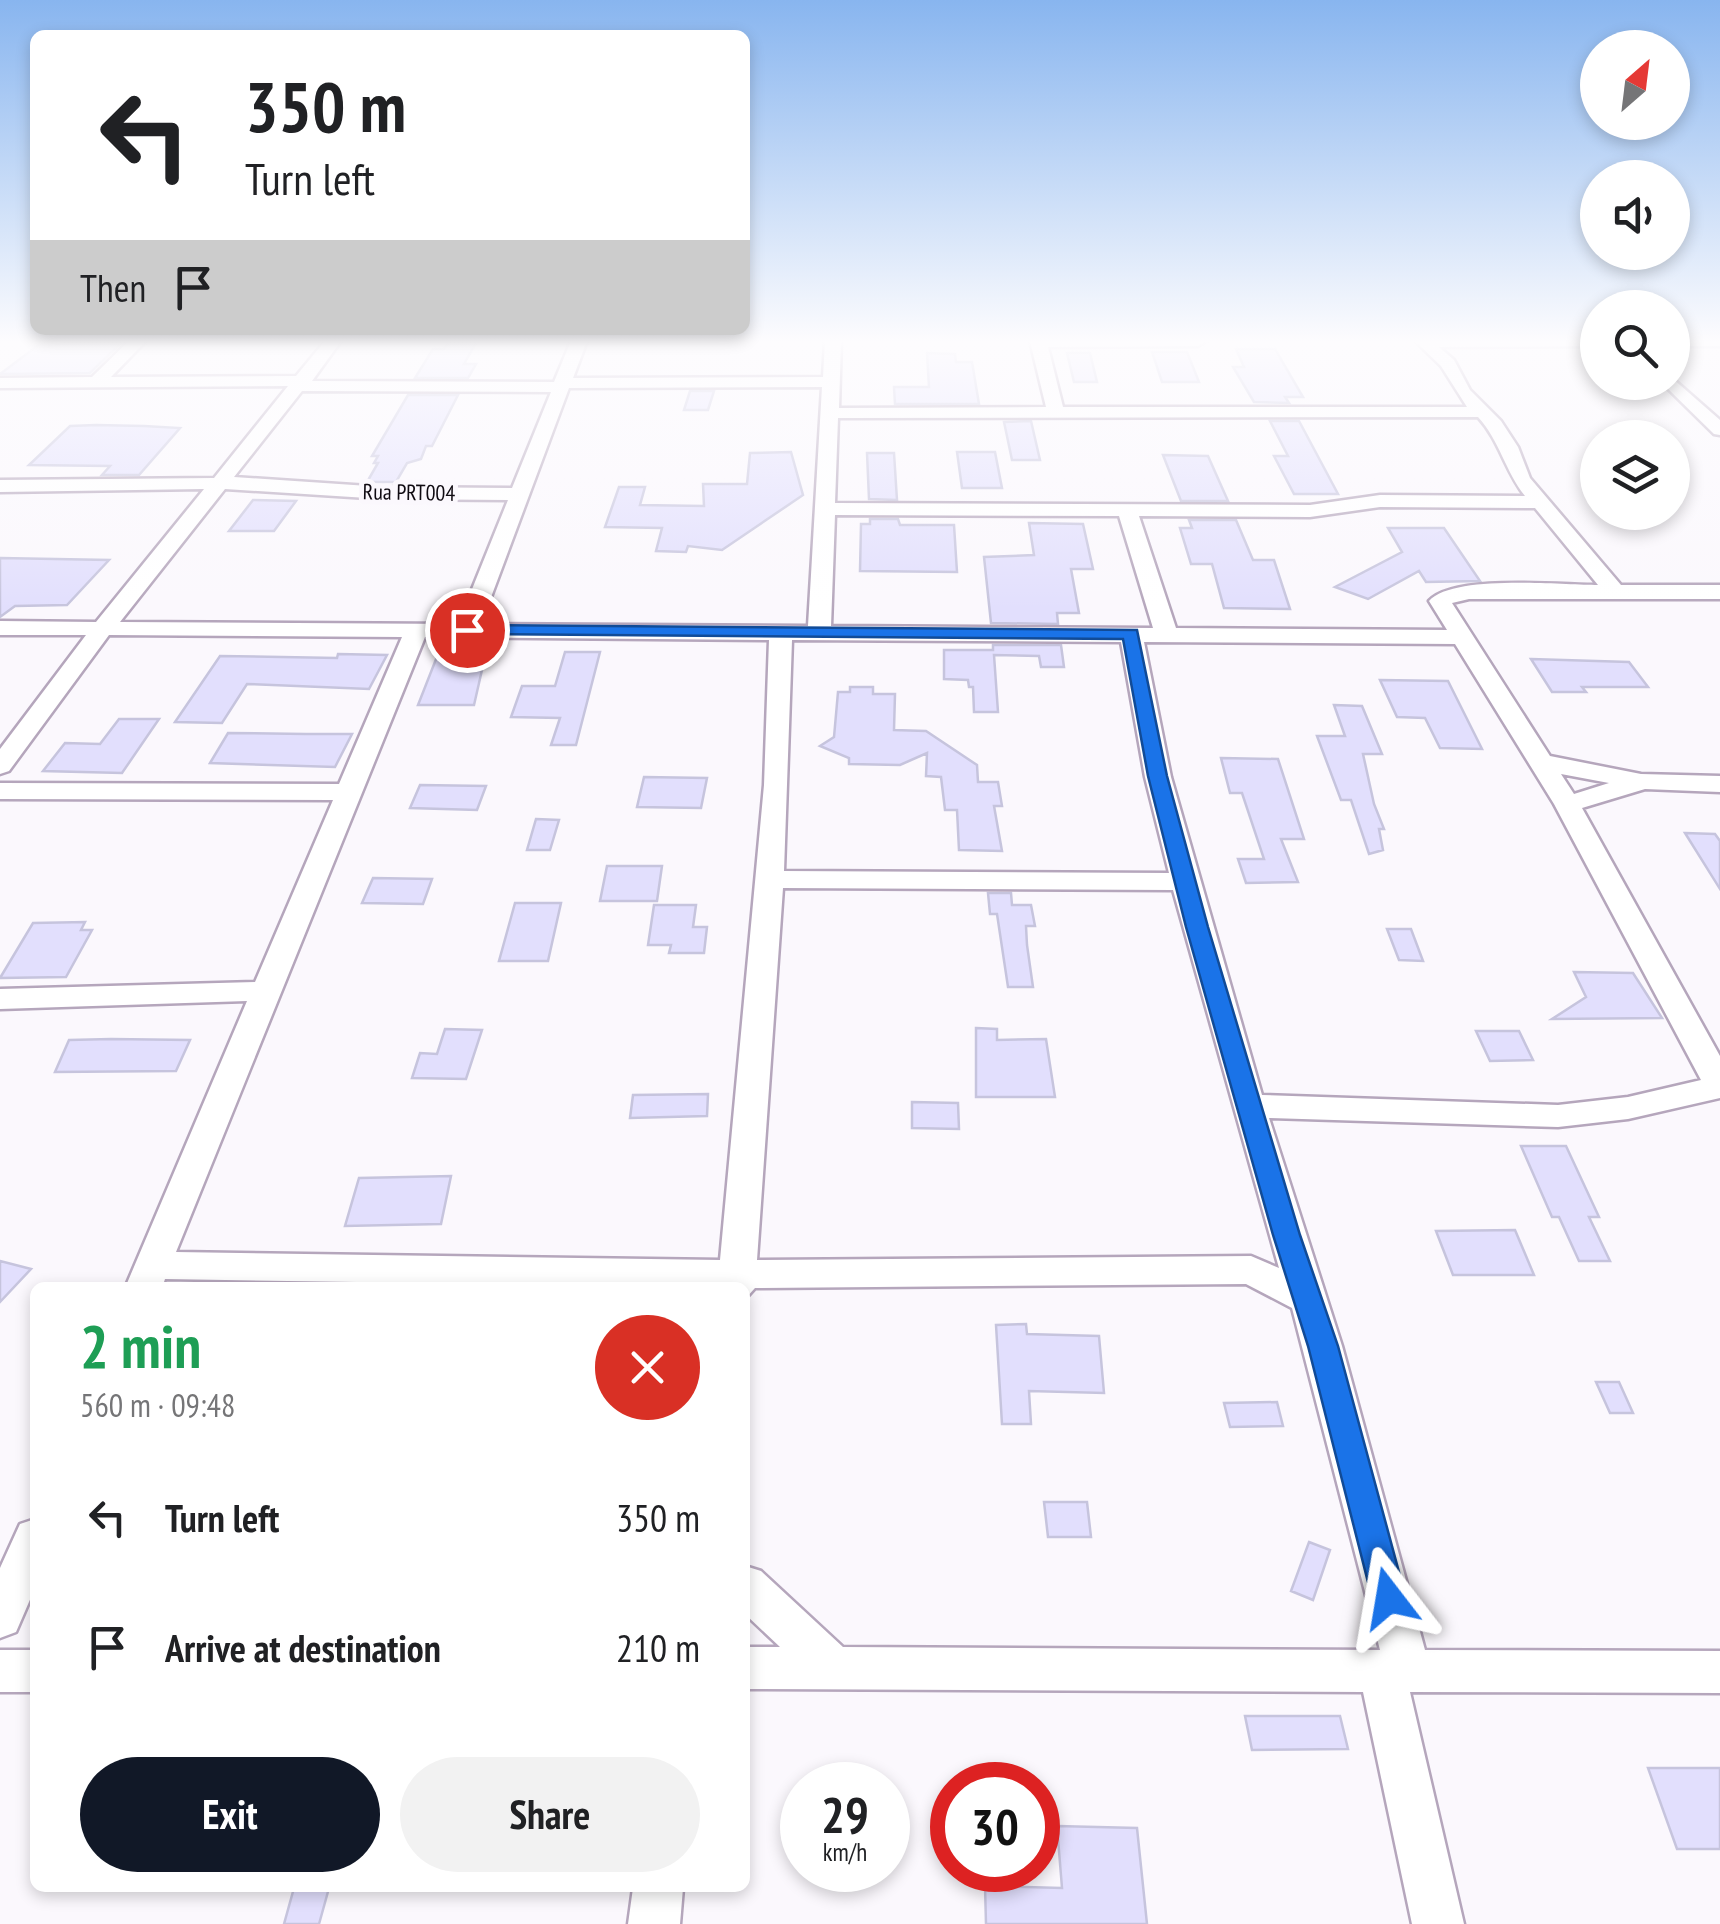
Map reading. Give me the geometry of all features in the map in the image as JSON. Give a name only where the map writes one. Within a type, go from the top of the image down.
[{"type":"street","points":[[0,766],[104,627],[262,431]]},
{"type":"street","points":[[467,630],[543,431]]},
{"type":"street","points":[[819,632],[829,431]]},
{"type":"street","points":[[1498,431],[1521,479],[1616,592]]},
{"type":"street","name":"Rua PRT004","points":[[0,486],[217,484],[399,494],[519,494]]},
{"type":"street","points":[[824,509],[1310,511],[1380,501],[1540,502]]},
{"type":"street","points":[[1127,509],[1148,634],[1158,776],[1286,1235],[1310,1301],[1395,1671],[1438,1924]]},
{"type":"street","points":[[1252,1106],[1558,1116],[1628,1108],[1720,1086],[1711,1054],[1567,804],[1440,607],[1440,600],[1452,594],[1720,592]]},
{"type":"street","points":[[0,628],[1462,637]]},
{"type":"street","points":[[416,631],[148,1276],[736,1281],[1252,1270],[1310,1301]]},
{"type":"street","points":[[736,1281],[776,786],[781,632]]},
{"type":"street","points":[[1540,762],[1642,782],[1720,784]]},
{"type":"street","points":[[1567,804],[1642,782]]},
{"type":"street","points":[[0,791],[350,792]]},
{"type":"street","points":[[768,879],[1187,882]]},
{"type":"street","points":[[0,999],[265,991]]},
{"type":"street","points":[[1252,1270],[1286,1235]]},
{"type":"street","points":[[0,1618],[30,1549]]},
{"type":"street","points":[[750,1590],[834,1668]]},
{"type":"street","points":[[750,1668],[1720,1672]]},
{"type":"street","points":[[0,1671],[30,1671]]},
{"type":"street","points":[[654,1924],[658,1892]]},
{"type":"building","points":[[65,431],[178,431],[139,475],[102,475],[110,466],[29,465]]},
{"type":"building","points":[[387,431],[440,431],[432,446],[426,446],[421,459],[407,463],[396,482],[367,482],[378,463],[374,463],[378,456],[372,456]]},
{"type":"building","points":[[1006,431],[1033,431],[1040,460],[1012,460]]},
{"type":"building","points":[[1275,431],[1304,431],[1338,494],[1294,494],[1274,456],[1288,456]]},
{"type":"building","points":[[791,452],[803,495],[722,550],[688,546],[686,552],[656,551],[662,528],[605,527],[619,487],[645,487],[640,505],[704,506],[703,484],[747,484],[750,453]]},
{"type":"building","points":[[957,452],[995,452],[1002,488],[962,488]]},
{"type":"building","points":[[867,453],[894,453],[897,500],[869,499]]},
{"type":"building","points":[[1163,455],[1208,456],[1228,501],[1181,501]]},
{"type":"building","points":[[253,500],[296,501],[274,531],[229,531]]},
{"type":"building","points":[[870,519],[898,519],[900,525],[954,525],[957,572],[860,571],[861,524],[870,524]]},
{"type":"building","points":[[1189,520],[1236,520],[1253,560],[1274,560],[1290,609],[1224,608],[1212,564],[1191,564],[1180,528],[1192,528]]},
{"type":"building","points":[[1029,523],[1083,524],[1093,569],[1071,569],[1079,613],[1057,613],[1058,624],[991,623],[984,557],[1034,555]]},
{"type":"building","points":[[1388,528],[1444,528],[1480,581],[1426,582],[1419,571],[1368,599],[1335,587],[1402,552]]},
{"type":"building","points":[[0,558],[109,560],[67,605],[15,606],[0,617]]},
{"type":"building","points":[[993,645],[1061,645],[1064,667],[1041,667],[1039,656],[994,655],[998,712],[974,712],[973,687],[969,687],[968,680],[944,679],[944,650],[993,650]]},
{"type":"building","points":[[487,648],[474,705],[418,705],[440,649]]},
{"type":"building","points":[[565,652],[600,652],[576,745],[551,745],[560,718],[511,717],[522,686],[555,686]]},
{"type":"building","points":[[338,654],[387,655],[369,689],[247,684],[222,723],[175,722],[220,656],[337,658]]},
{"type":"building","points":[[1531,659],[1629,662],[1648,687],[1582,687],[1586,692],[1552,692]]},
{"type":"building","points":[[1380,680],[1448,681],[1482,749],[1440,748],[1425,718],[1397,717]]},
{"type":"building","points":[[850,687],[873,687],[873,694],[895,694],[894,730],[926,731],[977,765],[978,782],[998,782],[1002,806],[994,806],[1002,851],[959,850],[957,810],[945,810],[941,777],[926,776],[927,753],[900,765],[849,764],[849,758],[820,746],[834,737],[838,692],[850,692]]},
{"type":"building","points":[[1334,705],[1362,706],[1382,754],[1363,754],[1384,829],[1379,829],[1383,850],[1369,854],[1351,800],[1341,800],[1317,736],[1345,736]]},
{"type":"building","points":[[119,719],[159,719],[122,773],[43,771],[65,743],[100,744]]},
{"type":"building","points":[[228,733],[352,734],[335,767],[210,763]]},
{"type":"building","points":[[1221,758],[1278,759],[1304,839],[1281,839],[1298,882],[1246,883],[1238,859],[1264,859],[1242,793],[1230,793]]},
{"type":"building","points":[[644,777],[707,778],[701,808],[637,807]]},
{"type":"building","points":[[420,785],[486,786],[477,810],[410,808]]},
{"type":"building","points":[[536,819],[559,820],[550,850],[527,850]]},
{"type":"building","points":[[1685,833],[1715,834],[1720,841],[1720,889]]},
{"type":"building","points":[[607,866],[662,866],[657,901],[600,901]]},
{"type":"building","points":[[373,878],[432,879],[423,904],[362,903]]},
{"type":"building","points":[[988,893],[1011,893],[1012,905],[1031,905],[1035,926],[1026,926],[1033,987],[1008,987],[997,914],[990,914]]},
{"type":"building","points":[[515,903],[561,903],[548,961],[499,961]]},
{"type":"building","points":[[654,905],[696,905],[693,927],[707,927],[704,953],[669,953],[671,945],[648,945]]},
{"type":"building","points":[[85,922],[81,930],[92,930],[66,977],[0,978],[33,923]]},
{"type":"building","points":[[1387,929],[1411,929],[1423,961],[1399,960]]},
{"type":"building","points":[[1574,972],[1633,973],[1662,1018],[1552,1019],[1586,997]]},
{"type":"building","points":[[976,1028],[997,1029],[997,1040],[1046,1039],[1055,1097],[976,1097]]},
{"type":"building","points":[[445,1029],[482,1030],[466,1079],[412,1078],[420,1053],[437,1054]]},
{"type":"building","points":[[1476,1031],[1519,1031],[1533,1060],[1490,1061]]},
{"type":"building","points":[[69,1040],[190,1040],[176,1071],[55,1072]]},
{"type":"building","points":[[708,1094],[707,1116],[630,1118],[633,1095]]},
{"type":"building","points":[[912,1102],[958,1103],[959,1129],[912,1128]]},
{"type":"building","points":[[1521,1146],[1566,1146],[1599,1217],[1589,1217],[1610,1261],[1579,1261],[1559,1217],[1552,1217]]},
{"type":"building","points":[[451,1176],[441,1224],[345,1226],[359,1178]]},
{"type":"building","points":[[1515,1230],[1534,1275],[1453,1275],[1436,1231]]},
{"type":"building","points":[[0,1261],[31,1269],[0,1302]]},
{"type":"building","points":[[1026,1324],[1027,1334],[1099,1336],[1104,1393],[1029,1391],[1031,1424],[1002,1424],[996,1325]]},
{"type":"building","points":[[1596,1382],[1619,1382],[1633,1413],[1610,1413]]},
{"type":"building","points":[[1277,1402],[1283,1426],[1230,1427],[1224,1403]]},
{"type":"building","points":[[1044,1502],[1087,1502],[1091,1537],[1048,1537]]},
{"type":"building","points":[[1309,1542],[1330,1550],[1313,1600],[1291,1591]]},
{"type":"building","points":[[1245,1716],[1340,1716],[1348,1749],[1252,1750]]},
{"type":"building","points":[[1648,1768],[1720,1768],[1720,1849],[1677,1849]]},
{"type":"building","points":[[1060,1826],[1137,1828],[1147,1924],[986,1924],[985,1892],[1060,1892]]},
{"type":"building","points":[[293,1892],[328,1892],[319,1924],[284,1924]]},
{"type":"route","points":[[467,630],[1131,634],[1158,776],[1197,927],[1252,1106],[1286,1235],[1323,1346],[1389,1598]]}]
